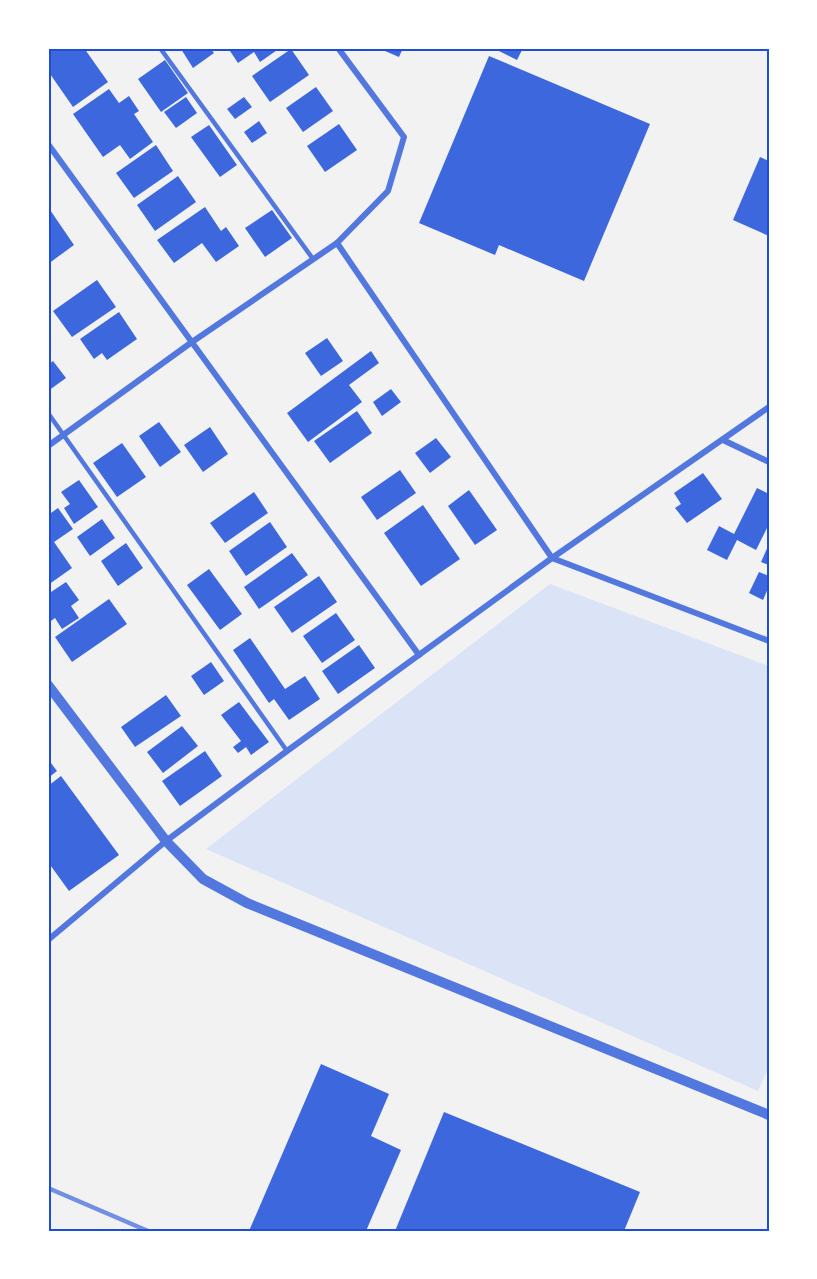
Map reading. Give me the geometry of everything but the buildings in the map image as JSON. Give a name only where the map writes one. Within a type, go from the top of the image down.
[{"type":"street","points":[[48,446],[192,342],[337,243],[388,191],[404,137],[338,48]]},
{"type":"street","points":[[48,144],[419,655]]},
{"type":"street","points":[[337,243],[552,558],[769,641]]},
{"type":"street","points":[[48,940],[165,841],[552,558],[769,407]]},
{"type":"street","points":[[723,440],[769,462]]},
{"type":"street","points":[[48,685],[165,841],[203,879],[247,903],[769,1115]]},
{"type":"lane","points":[[160,48],[313,259]]},
{"type":"lane","points":[[48,413],[287,751]]},
{"type":"shaded area","points":[[550,584],[769,666],[769,1066],[758,1091],[206,849]]},
{"type":"railway","points":[[48,1188],[148,1231]]}]
